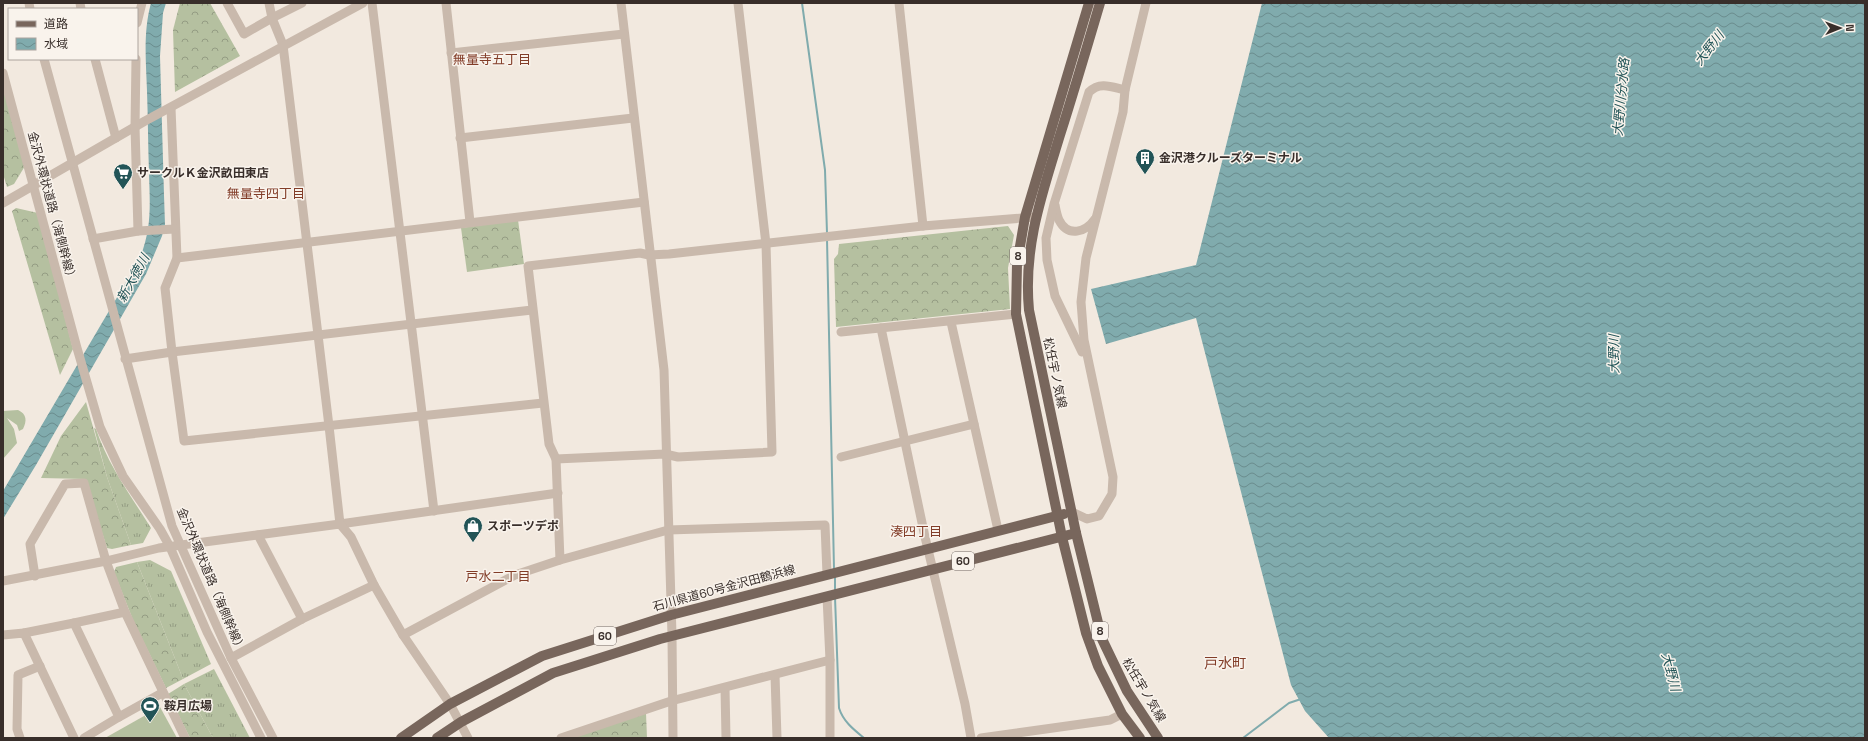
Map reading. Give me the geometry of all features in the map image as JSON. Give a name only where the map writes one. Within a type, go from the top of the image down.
[{"type":"main road","name":"松任宇ノ気線","points":[[1089,3],[1017,264],[1016,314],[1062,537],[1086,633],[1098,666],[1122,714],[1140,738]]},
{"type":"main road","name":"松任宇ノ気線","points":[[1100,3],[1030,217],[1026,287],[1029,310],[1076,533],[1102,639],[1127,691],[1158,738]]},
{"type":"main road","name":"石川県道60号金沢田鶴浜線","points":[[401,738],[450,704],[542,656],[672,615],[1072,512]]},
{"type":"main road","name":"60","points":[[437,738],[461,722],[553,673],[672,635],[1076,533]]},
{"type":"street","points":[[138,19],[142,3]]},
{"type":"street","points":[[227,3],[244,34],[302,3]]},
{"type":"street","points":[[269,3],[272,18],[282,46],[330,426],[340,524],[351,537],[374,586],[402,635],[450,704],[461,722],[468,738]]},
{"type":"street","points":[[3,204],[145,121],[363,3]]},
{"type":"street","points":[[372,3],[410,325],[434,511]]},
{"type":"street","points":[[446,3],[470,222]]},
{"type":"street","points":[[621,3],[633,118],[664,370],[665,454],[672,615],[672,738]]},
{"type":"street","points":[[556,459],[665,454],[678,458],[772,452],[766,244],[738,3]]},
{"type":"street","points":[[899,3],[923,226]]},
{"type":"street","points":[[1072,512],[1087,518],[1099,516],[1112,494],[1113,478],[1084,340],[1081,302],[1086,258],[1123,112],[1125,90],[1146,3]]},
{"type":"street","points":[[451,54],[624,34]]},
{"type":"street","points":[[44,60],[94,239],[142,231],[173,229]]},
{"type":"street","points":[[95,60],[116,138]]},
{"type":"street","points":[[136,60],[135,127],[142,231]]},
{"type":"street","name":"金沢外環状道路（海側幹線）","points":[[3,73],[77,348],[100,427],[123,476],[160,529],[170,547],[207,632],[261,738]]},
{"type":"street","points":[[1089,366],[1055,296],[1047,260],[1046,238],[1054,204],[1089,92],[1094,87],[1102,85],[1125,90]]},
{"type":"street","points":[[169,109],[175,171],[173,229],[177,258],[165,288],[184,441],[543,403]]},
{"type":"street","points":[[460,138],[633,118]]},
{"type":"street","points":[[177,258],[307,241],[644,202]]},
{"type":"street","points":[[1054,204],[1059,221],[1068,230],[1079,231],[1089,227],[1096,218]]},
{"type":"street","points":[[560,560],[556,459],[549,444],[543,403],[528,266],[640,253],[650,254],[766,244],[923,226],[1030,217]]},
{"type":"street","name":"金沢外環状道路（海側幹線）","points":[[94,239],[105,286],[172,526],[231,658],[273,738]]},
{"type":"street","points":[[125,358],[532,310]]},
{"type":"street","points":[[840,332],[951,322],[1016,314]]},
{"type":"street","points":[[951,322],[998,530]]},
{"type":"street","points":[[881,328],[928,549],[966,704],[971,738]]},
{"type":"street","points":[[841,458],[974,424]]},
{"type":"street","points":[[35,576],[30,544],[65,484],[84,483],[106,561],[125,612],[162,693],[185,738]]},
{"type":"street","points":[[3,581],[35,576],[170,547],[558,493]]},
{"type":"street","points":[[1076,533],[1087,518]]},
{"type":"street","points":[[402,635],[515,575],[560,560],[668,530],[825,525],[827,574]]},
{"type":"street","points":[[258,534],[302,619]]},
{"type":"street","points":[[231,658],[302,619],[374,586]]},
{"type":"street","points":[[826,597],[830,660],[830,738]]},
{"type":"street","points":[[3,636],[125,612]]},
{"type":"street","points":[[74,623],[119,717]]},
{"type":"street","points":[[24,633],[74,738]]},
{"type":"street","points":[[560,738],[671,701],[830,660]]},
{"type":"street","points":[[20,738],[17,729],[18,676],[40,666]]},
{"type":"street","points":[[775,675],[777,738]]},
{"type":"street","points":[[724,688],[726,738]]},
{"type":"street","points":[[84,738],[162,693]]},
{"type":"street","points":[[981,738],[1110,720],[1122,714]]},
{"type":"green space","points":[[180,3],[210,3],[240,56],[175,92],[173,30]]},
{"type":"green space","points":[[3,86],[25,166],[14,184],[7,187],[3,174]]},
{"type":"green space","points":[[16,208],[38,213],[73,349],[60,375],[12,211]]},
{"type":"green space","points":[[518,220],[524,264],[467,272],[461,228]]},
{"type":"green space","points":[[1008,226],[1014,235],[1008,268],[1010,309],[836,327],[834,259],[838,254],[839,244]]},
{"type":"green space","points":[[86,402],[107,477],[131,545],[112,549],[107,548],[85,479],[41,478],[61,436]]},
{"type":"green space","points":[[18,410],[25,416],[25,423],[23,429],[19,431],[17,425],[7,418],[14,429],[17,443],[3,459],[3,411]]},
{"type":"green space","points":[[94,428],[96,429],[113,468],[151,528],[143,543],[131,545],[107,477]]},
{"type":"green space","points":[[150,560],[171,571],[211,664],[183,679],[137,562]]},
{"type":"green space","points":[[137,562],[183,679],[166,688],[133,620],[114,572],[116,567]]},
{"type":"green space","points":[[214,669],[250,738],[213,738],[184,684]]},
{"type":"green space","points":[[184,684],[213,738],[190,738],[168,694]]},
{"type":"green space","name":"鞍月広場","points":[[160,707],[177,738],[105,738]]},
{"type":"green space","points":[[646,713],[647,738],[570,738]]},
{"type":"water","name":"新大徳川","points":[[151,3],[166,3],[163,13],[160,56],[165,225],[162,236],[146,274],[36,465],[3,519],[3,491],[139,260],[143,249],[148,228],[150,207],[146,47],[148,14]]},
{"type":"water","points":[[1262,3],[1865,3],[1865,738],[1329,738],[1305,711],[1291,685],[1196,318],[1106,344],[1091,289],[1196,265]]},
{"type":"waterway","points":[[802,3],[825,170],[827,233]]},
{"type":"waterway","points":[[827,239],[834,569]]},
{"type":"waterway","points":[[835,577],[835,591]]},
{"type":"waterway","points":[[835,597],[839,708],[846,721],[864,738]]},
{"type":"waterway","points":[[1243,738],[1289,703],[1301,699]]},
{"type":"place","name":"金沢港クルーズターミナル","points":[[1145,175]]},
{"type":"place","name":"サークルＫ金沢畝田東店","points":[[123,190]]},
{"type":"place","name":"スポーツデポ","points":[[473,543]]},
{"type":"place","name":"鞍月広場","points":[[150,723]]},
{"type":"district","name":"無量寺五丁目","points":[[492,59]]},
{"type":"district","name":"無量寺四丁目","points":[[266,193]]},
{"type":"district","name":"湊四丁目","points":[[916,531]]},
{"type":"district","name":"戸水二丁目","points":[[498,576]]},
{"type":"district","name":"戸水町","points":[[1225,663]]},
{"type":"water label","name":"大野川","points":[[1709,48]]},
{"type":"water label","name":"大野川分水路","points":[[1621,97]]},
{"type":"water label","name":"大野川","points":[[1614,354]]},
{"type":"water label","name":"大野川","points":[[1671,672]]}]
